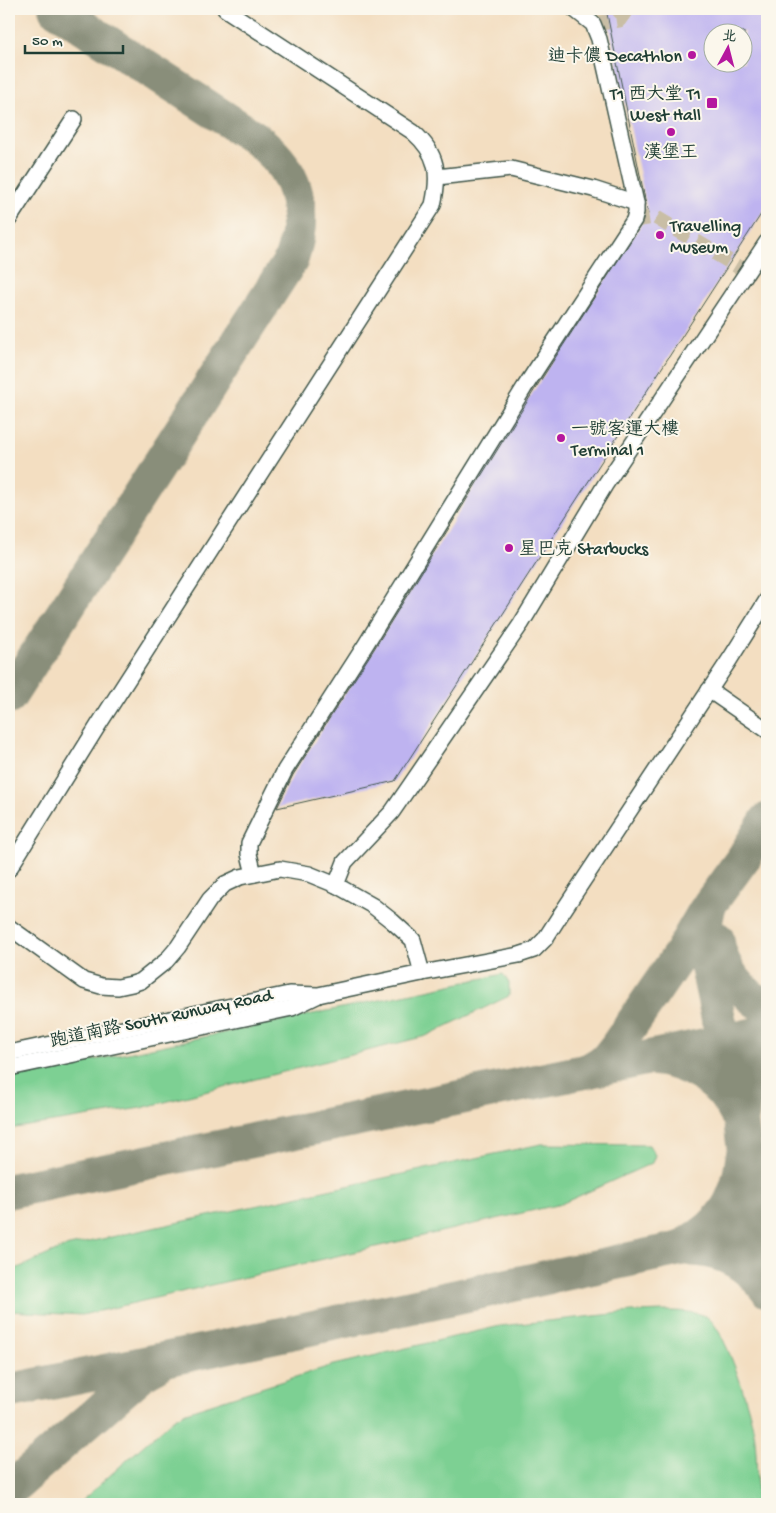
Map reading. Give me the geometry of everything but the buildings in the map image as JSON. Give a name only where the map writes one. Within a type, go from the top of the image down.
[{"type":"lane","points":[[9,869],[109,709],[433,204],[438,184],[434,159],[422,140],[414,132],[225,9]]},
{"type":"lane","points":[[254,874],[249,854],[249,843],[285,770],[366,644],[524,388],[634,220],[636,203],[599,39],[593,24],[574,9]]},
{"type":"lane","points":[[9,219],[74,119]]},
{"type":"lane","points":[[437,177],[511,169],[593,189],[636,203]]},
{"type":"lane","points":[[336,885],[345,862],[392,812],[521,624],[605,485],[767,244]]},
{"type":"lane","name":"跑道南路 South Runway Road","points":[[9,1053],[289,994],[318,995],[422,973],[519,956],[534,950],[562,914],[767,600]]},
{"type":"lane","points":[[709,690],[767,730]]},
{"type":"lane","points":[[9,927],[84,981],[101,986],[132,984],[141,981],[166,961],[178,947],[217,890],[225,884],[254,874],[280,869],[309,874],[336,885],[373,906],[413,940],[422,973]]},
{"type":"lane","name":"跑道南路 South Runway Road","points":[[9,1068],[292,1008],[318,995]]},
{"type":"green space","points":[[503,974],[509,983],[509,996],[426,1036],[141,1108],[9,1129],[9,1078]]},
{"type":"green space","points":[[541,1144],[649,1145],[655,1155],[652,1163],[561,1204],[82,1315],[9,1311],[9,1272],[65,1247]]},
{"type":"green space","points":[[632,1312],[688,1312],[705,1316],[713,1323],[721,1335],[737,1372],[753,1428],[757,1480],[756,1504],[78,1504],[173,1419],[186,1412],[330,1366],[500,1326]]},
{"type":"taxiway","points":[[9,697],[291,260],[298,232],[299,218],[298,204],[290,178],[283,166],[269,150],[255,138],[56,9]]},
{"type":"taxiway","points":[[767,820],[744,857],[709,905],[705,924],[706,960],[767,1252]]},
{"type":"taxiway","points":[[588,1071],[606,1060],[617,1046],[680,954],[705,911]]},
{"type":"taxiway","points":[[717,939],[723,960],[734,979],[749,995],[767,1008]]},
{"type":"taxiway","points":[[9,1191],[767,1032]]},
{"type":"taxiway","points":[[742,1115],[744,1097],[749,1081],[767,1050]]},
{"type":"taxiway","points":[[651,1058],[677,1063],[701,1074],[721,1091],[736,1113]]},
{"type":"taxiway","points":[[687,1244],[711,1227],[727,1208],[737,1185],[743,1156]]},
{"type":"taxiway","points":[[9,1391],[767,1230]]},
{"type":"taxiway","points":[[692,1249],[714,1252],[734,1260],[752,1273],[767,1290]]},
{"type":"taxiway","points":[[9,1490],[143,1373],[157,1365]]},
{"type":"tunnel","points":[[593,24],[619,20],[627,9]]},
{"type":"tunnel","points":[[634,220],[655,217],[747,272]]},
{"type":"place","name":"迪卡儂 Decathlon","points":[[692,55]]},
{"type":"place","name":"T1 西大堂 T1 West Hall","points":[[712,103]]},
{"type":"place","name":"漢堡王","points":[[671,132]]},
{"type":"place","name":"Travelling Museum","points":[[660,235]]},
{"type":"place","name":"一號客運大樓 Terminal 1","points":[[561,438]]},
{"type":"place","name":"星巴克 Starbucks","points":[[509,548]]}]
